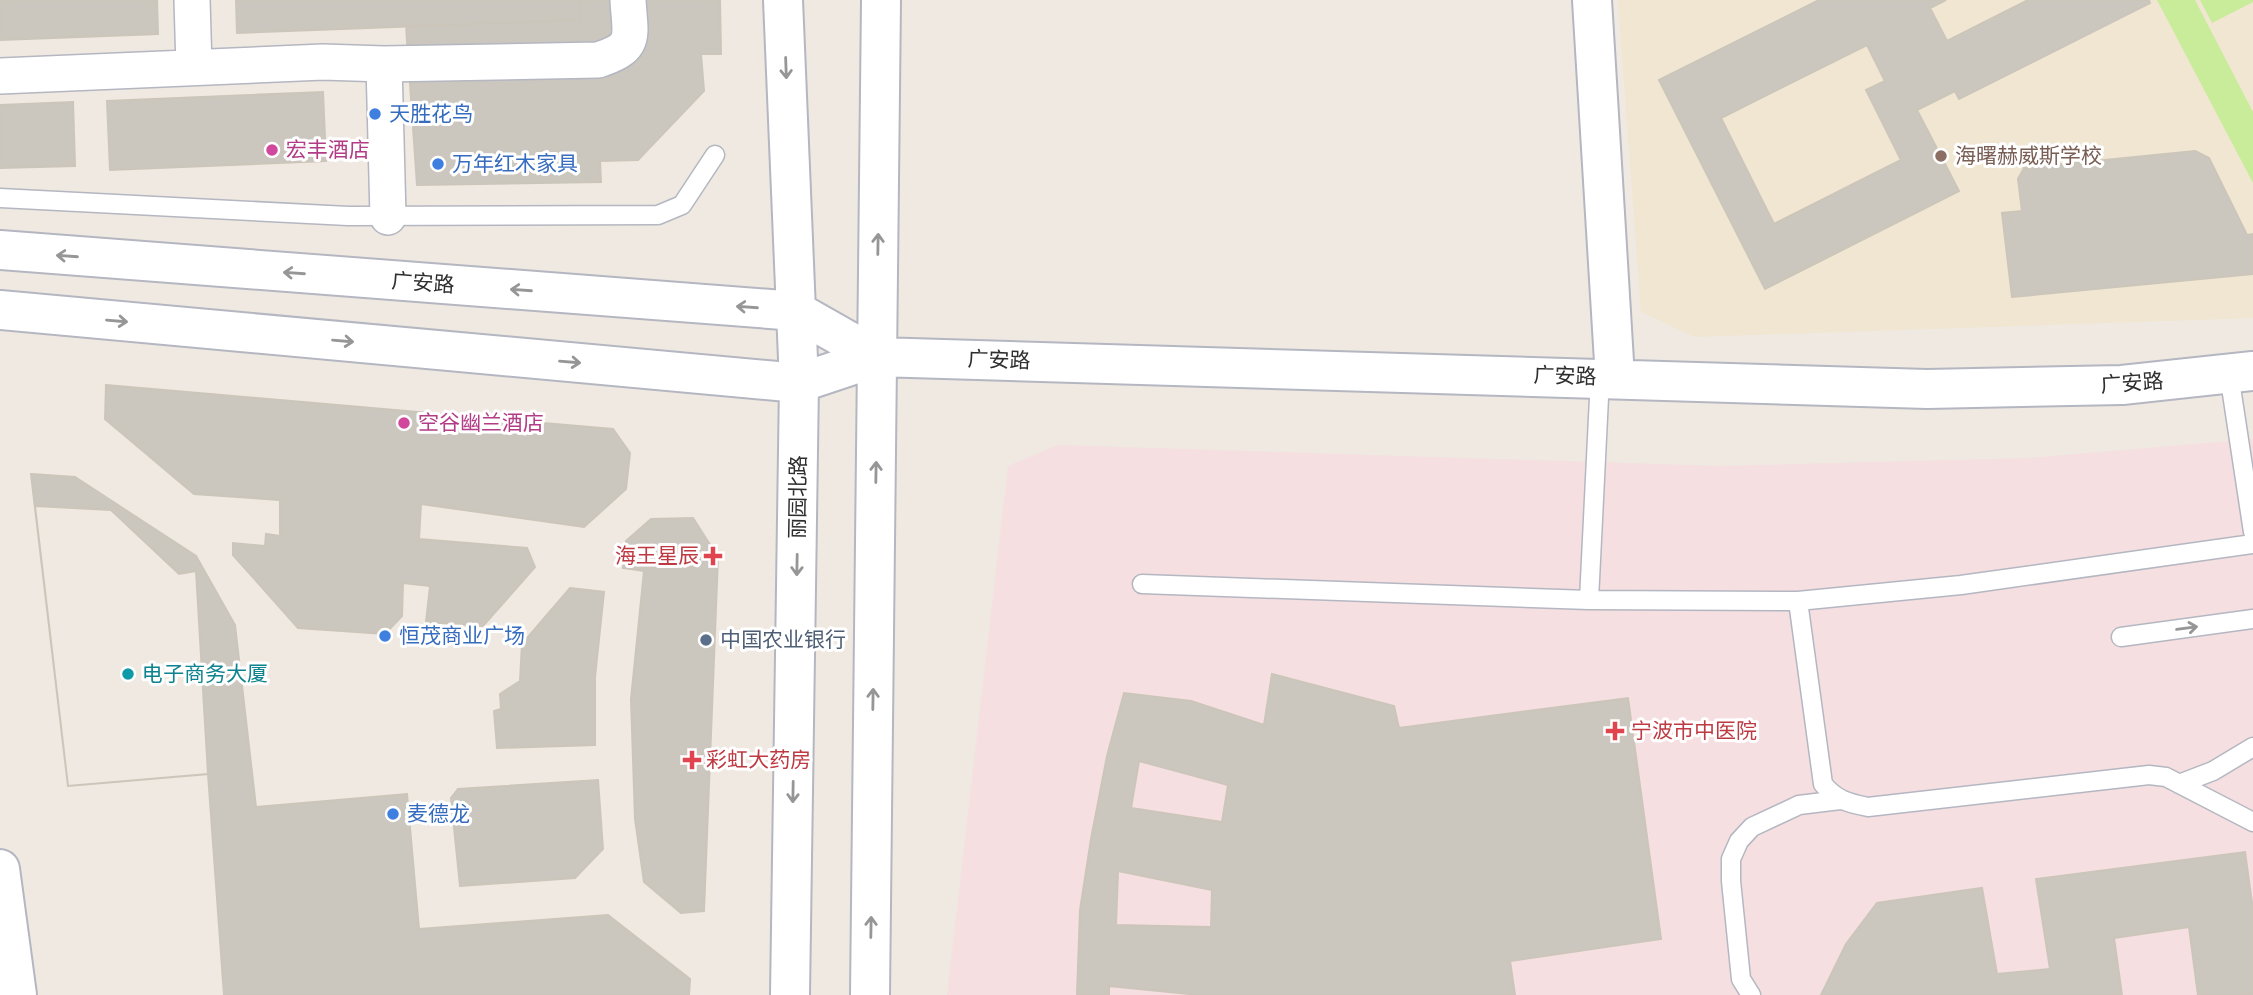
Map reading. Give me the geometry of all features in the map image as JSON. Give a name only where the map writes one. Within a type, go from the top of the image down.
[{"type":"street","points":[[192,0],[194,67]]},
{"type":"street","points":[[0,76],[323,62],[384,64],[598,60],[620,53],[630,39],[628,0]]},
{"type":"street","name":"丽园北路","points":[[783,0],[799,383],[790,995]]},
{"type":"street","points":[[870,995],[881,0]]},
{"type":"street","points":[[1592,0],[1607,378]]},
{"type":"street","points":[[384,64],[388,217]]},
{"type":"street","name":"广安路","points":[[0,250],[796,311],[877,357]]},
{"type":"street","name":"广安路","points":[[0,310],[799,383],[877,357],[1927,389],[2122,385],[2241,372]]},
{"type":"street","points":[[0,869],[17,995]]},
{"type":"lane","points":[[0,198],[388,217],[658,215],[681,205],[715,155]]},
{"type":"lane","points":[[2241,372],[2253,532]]},
{"type":"lane","points":[[1589,600],[1607,378]]},
{"type":"lane","points":[[1142,584],[1589,600],[1798,601],[1961,586],[2253,544]]},
{"type":"lane","points":[[1798,601],[1823,784],[1832,796],[1840,800],[1868,807],[2149,775],[2165,777],[2253,822]]},
{"type":"lane","points":[[2121,637],[2253,619]]},
{"type":"lane","points":[[2179,784],[2213,771],[2253,747]]},
{"type":"lane","points":[[1751,995],[1741,979],[1731,881],[1731,859],[1739,841],[1752,827],[1787,810],[1840,800]]},
{"type":"shaded area","name":"海曙赫威斯学校","points":[[1618,0],[2253,0],[2253,318],[1695,337],[1641,312]]},
{"type":"shaded area","name":"宁波市中医院","points":[[2253,439],[2253,995],[947,995],[1008,466],[1058,445],[1718,466],[2030,458]]},
{"type":"green space","points":[[2157,0],[2195,0],[2253,112],[2253,183]]},
{"type":"green space","points":[[2200,0],[2253,0],[2253,2],[2212,23]]},
{"type":"building","points":[[0,0],[157,0],[158,34],[0,40]]},
{"type":"building","points":[[236,0],[579,0],[580,20],[237,33]]},
{"type":"building","points":[[579,0],[720,0],[721,54],[701,54],[704,91],[638,160],[600,161],[601,182],[417,185],[406,26],[580,20]]},
{"type":"building","points":[[1819,0],[1946,0],[1930,8],[1947,41],[2028,0],[2149,0],[2150,3],[1959,99],[1955,91],[1917,110],[1959,191],[1765,289],[1659,80]],"holes":[[[1867,45],[1885,81],[1866,90],[1901,160],[1774,224],[1721,118]]]},
{"type":"building","points":[[323,92],[326,161],[110,170],[107,101]]},
{"type":"building","points":[[73,102],[75,166],[0,168],[0,105]]},
{"type":"building","points":[[2195,151],[2209,158],[2247,235],[2253,234],[2253,274],[2012,297],[2002,213],[2022,211],[2018,179],[2024,168]]},
{"type":"building","points":[[106,385],[613,429],[630,453],[626,489],[584,527],[421,504],[419,539],[527,548],[535,567],[483,626],[426,622],[430,586],[403,583],[402,616],[385,634],[298,628],[233,555],[233,543],[265,546],[266,534],[280,536],[280,500],[194,494],[105,419]]},
{"type":"building","points":[[31,474],[75,477],[196,556],[235,625],[256,807],[407,794],[419,929],[608,915],[690,979],[689,995],[224,995],[208,774],[68,786]]},
{"type":"building","name":"电子商务大厦","points":[[35,506],[111,510],[179,574],[196,571],[208,774],[68,786]]},
{"type":"building","points":[[693,518],[718,557],[704,911],[681,913],[644,882],[635,819],[631,699],[644,571],[623,568],[626,541],[651,519]]},
{"type":"building","points":[[570,588],[604,592],[595,677],[595,745],[497,748],[494,711],[501,709],[500,694],[520,681],[522,644]]},
{"type":"building","points":[[1272,674],[1394,706],[1399,728],[1628,698],[1661,939],[1510,961],[1515,995],[1199,995],[1109,986],[1109,995],[1077,995],[1080,910],[1091,839],[1107,756],[1124,693],[1191,701],[1264,725]],"holes":[[[1139,761],[1228,785],[1222,822],[1131,808]],[[1118,871],[1212,890],[1211,927],[1116,925]]]},
{"type":"building","points":[[598,780],[603,849],[575,878],[460,886],[451,798],[458,789]]},
{"type":"building","points":[[2245,852],[2253,910],[2253,995],[2198,995],[2189,927],[2114,938],[2122,995],[1821,995],[1846,944],[1877,903],[1982,888],[1997,974],[2050,969],[2036,879]]},
{"type":"place","name":"天胜花鸟","points":[[375,114]]},
{"type":"place","name":"宏丰酒店","points":[[272,150]]},
{"type":"place","name":"海曙赫威斯学校","points":[[1941,156]]},
{"type":"place","name":"万年红木家具","points":[[438,164]]},
{"type":"place","name":"空谷幽兰酒店","points":[[404,423]]},
{"type":"place","name":"海王星辰","points":[[713,556]]},
{"type":"place","name":"恒茂商业广场","points":[[385,636]]},
{"type":"place","name":"中国农业银行","points":[[706,640]]},
{"type":"place","name":"电子商务大厦","points":[[128,674]]},
{"type":"place","name":"宁波市中医院","points":[[1615,731]]},
{"type":"place","name":"彩虹大药房","points":[[692,760]]},
{"type":"place","name":"麦德龙","points":[[393,814]]}]
